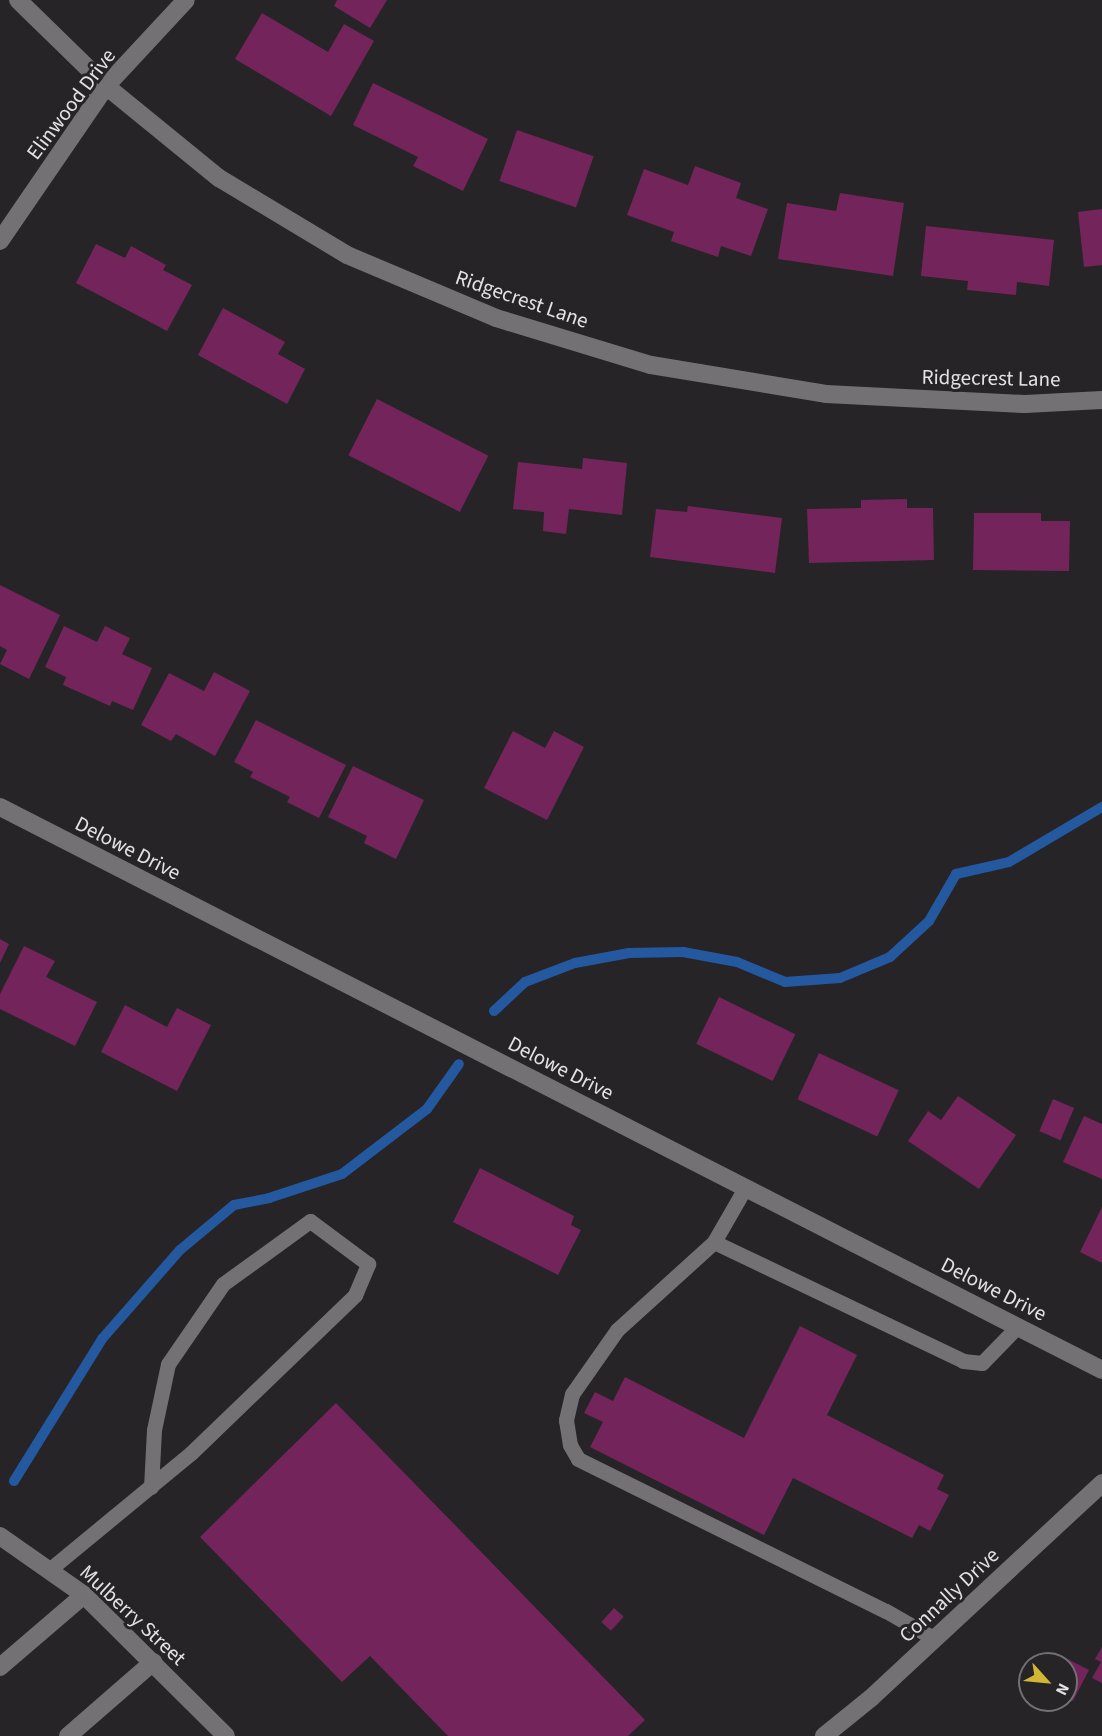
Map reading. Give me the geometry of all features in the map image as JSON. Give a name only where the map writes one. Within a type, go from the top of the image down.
[{"type":"street","name":"Ridgecrest Lane","points":[[18,0],[106,86],[219,178],[337,249],[496,318],[651,364],[826,394],[1025,404],[1102,400]]},
{"type":"street","name":"Elinwood Drive","points":[[0,241],[106,86],[186,0]]},
{"type":"street","name":"Delowe Drive","points":[[0,807],[1102,1370]]},
{"type":"street","name":"Connally Drive","points":[[824,1736],[871,1698],[1102,1483]]},
{"type":"street","name":"Mulberry Street","points":[[0,1536],[84,1595],[226,1736]]},
{"type":"street","points":[[0,1667],[84,1595]]},
{"type":"street","points":[[68,1736],[153,1662]]},
{"type":"lane","points":[[745,1188],[714,1242],[617,1330],[572,1394],[566,1420],[570,1445],[578,1459],[886,1611],[935,1639]]},
{"type":"lane","points":[[49,1570],[151,1486],[191,1453],[355,1295],[368,1264],[310,1221],[223,1284],[168,1364],[154,1430],[151,1486]]},
{"type":"lane","points":[[714,1242],[963,1361],[982,1363],[1017,1326]]},
{"type":"building","points":[[337,0],[387,0],[370,28],[334,6]]},
{"type":"building","points":[[262,13],[328,52],[344,24],[374,41],[331,116],[235,59]]},
{"type":"building","points":[[373,83],[488,139],[463,191],[413,166],[418,157],[353,125]]},
{"type":"building","points":[[517,130],[594,156],[576,207],[499,181]]},
{"type":"building","points":[[695,166],[741,183],[736,198],[768,209],[751,256],[721,246],[718,257],[671,241],[674,232],[627,215],[644,169],[688,185]]},
{"type":"building","points":[[840,193],[904,203],[893,276],[778,259],[787,203],[836,211]]},
{"type":"building","points":[[1102,209],[1102,265],[1084,267],[1078,212]]},
{"type":"building","points":[[926,226],[1054,240],[1049,286],[1017,282],[1016,295],[967,290],[968,281],[921,276]]},
{"type":"building","points":[[96,244],[125,258],[131,246],[166,265],[163,270],[192,285],[167,331],[76,283]]},
{"type":"building","points":[[223,308],[285,342],[278,354],[305,369],[287,404],[198,355]]},
{"type":"building","points":[[377,399],[488,456],[460,512],[348,455]]},
{"type":"building","points":[[583,458],[627,463],[622,515],[569,509],[566,534],[543,531],[544,512],[513,509],[518,462],[582,469]]},
{"type":"building","points":[[907,499],[907,508],[933,508],[934,560],[809,563],[807,509],[861,508],[861,500]]},
{"type":"building","points":[[688,506],[782,518],[775,573],[650,557],[656,509],[687,512]]},
{"type":"building","points":[[974,513],[1041,513],[1041,521],[1070,521],[1069,571],[973,570]]},
{"type":"building","points":[[0,585],[60,615],[29,679],[0,664],[7,650],[0,646]]},
{"type":"building","points":[[64,626],[97,642],[105,626],[130,638],[122,654],[152,668],[133,710],[112,701],[110,706],[63,685],[66,677],[45,667]]},
{"type":"building","points":[[214,672],[250,691],[215,756],[176,734],[171,741],[141,725],[169,673],[204,691]]},
{"type":"building","points":[[256,720],[346,765],[319,818],[287,802],[290,797],[250,777],[253,772],[234,762]]},
{"type":"building","points":[[513,731],[545,748],[554,731],[584,747],[547,820],[484,788]]},
{"type":"building","points":[[353,766],[424,800],[396,859],[364,843],[367,836],[328,817]]},
{"type":"building","points":[[0,939],[9,944],[0,963]]},
{"type":"building","points":[[24,946],[55,961],[46,977],[97,1002],[75,1046],[0,1009],[0,994]]},
{"type":"building","points":[[719,997],[795,1034],[773,1081],[696,1044]]},
{"type":"building","points":[[125,1005],[167,1027],[177,1008],[211,1025],[177,1091],[101,1052]]},
{"type":"building","points":[[819,1053],[899,1090],[877,1136],[797,1099]]},
{"type":"building","points":[[958,1096],[1016,1135],[979,1189],[908,1141],[928,1111],[941,1120]]},
{"type":"building","points":[[1053,1099],[1074,1108],[1060,1140],[1039,1131]]},
{"type":"building","points":[[1084,1116],[1102,1124],[1102,1179],[1063,1162]]},
{"type":"building","points":[[480,1168],[574,1216],[571,1225],[581,1230],[558,1275],[453,1222]]},
{"type":"building","points":[[1102,1207],[1102,1263],[1080,1252]]},
{"type":"building","points":[[800,1326],[857,1355],[827,1415],[944,1475],[937,1489],[949,1495],[930,1531],[919,1525],[912,1538],[793,1478],[764,1535],[590,1447],[603,1422],[584,1413],[595,1392],[613,1401],[625,1377],[744,1438]]},
{"type":"building","points":[[336,1403],[645,1720],[628,1736],[448,1736],[370,1656],[342,1682],[200,1537]]},
{"type":"building","points":[[614,1608],[624,1617],[611,1631],[601,1622]]},
{"type":"building","points":[[1102,1647],[1102,1683],[1092,1678],[1101,1662],[1095,1659]]},
{"type":"building","points":[[1078,1664],[1089,1670],[1078,1691]]},
{"type":"waterway","points":[[494,1011],[525,982],[575,963],[629,953],[683,952],[737,962],[785,982],[840,978],[890,957],[929,921],[956,874],[1009,862],[1102,807]]},
{"type":"waterway","points":[[14,1481],[102,1339],[180,1250],[234,1205],[269,1198],[342,1174],[427,1109],[459,1064]]}]
